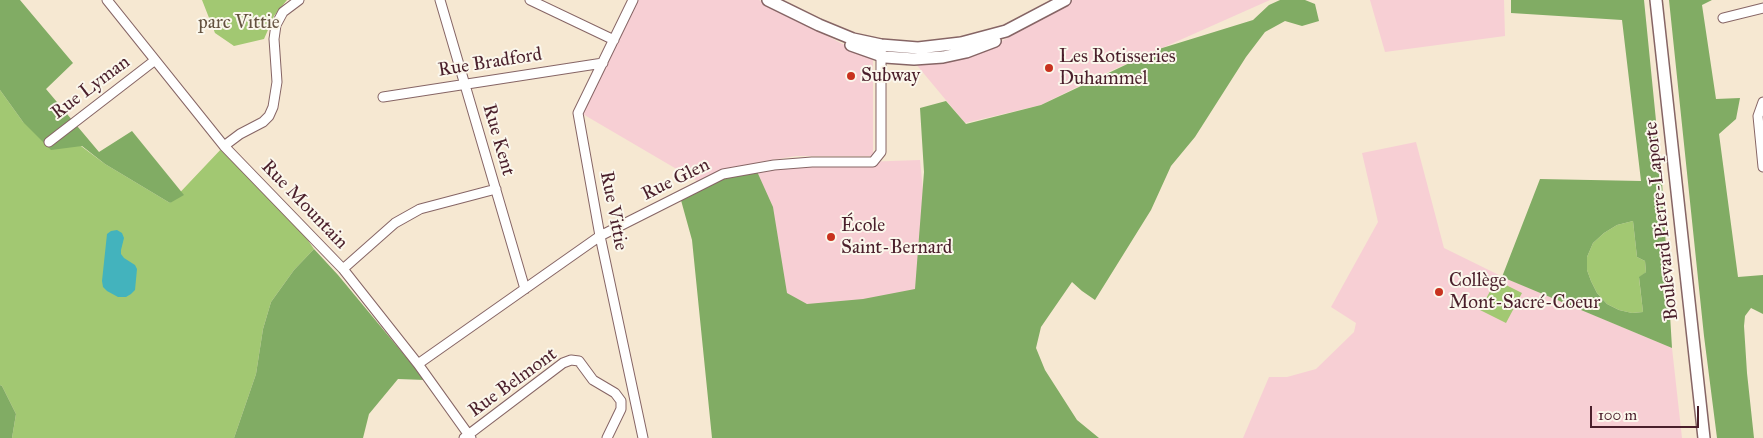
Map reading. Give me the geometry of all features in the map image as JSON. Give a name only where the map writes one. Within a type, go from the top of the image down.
[{"type":"main road","points":[[770,0],[855,47],[881,51],[914,60],[943,57],[989,44],[1006,32],[1065,0]]},
{"type":"main road","name":"Boulevard Pierre-Laporte","points":[[1656,0],[1704,438]]},
{"type":"street","name":"Rue Mountain","points":[[106,0],[224,146],[343,269],[418,364],[468,437]]},
{"type":"street","points":[[224,146],[240,134],[263,122],[269,116],[273,107],[276,82],[274,39],[276,25],[283,12],[298,0]]},
{"type":"street","name":"Rue Kent","points":[[440,0],[525,289]]},
{"type":"street","points":[[530,0],[614,40]]},
{"type":"street","name":"Rue Vittie","points":[[633,0],[578,113],[600,236],[643,438]]},
{"type":"street","points":[[1723,18],[1763,8]]},
{"type":"street","name":"Rue Glen","points":[[418,364],[600,236],[723,174],[774,165],[812,162],[873,162],[881,152],[881,51]]},
{"type":"street","name":"Rue Lyman","points":[[48,142],[154,61]]},
{"type":"street","name":"Rue Bradford","points":[[383,97],[602,63]]},
{"type":"street","points":[[1763,102],[1758,116],[1763,167]]},
{"type":"street","points":[[343,269],[395,223],[420,209],[496,189]]},
{"type":"street","name":"Rue Belmont","points":[[468,437],[563,363],[571,360],[579,361],[593,380],[615,394],[621,401],[621,409],[607,438]]},
{"type":"shaded area","points":[[635,0],[759,0],[873,60],[873,156],[796,156],[759,162],[697,181],[581,113]]},
{"type":"shaded area","points":[[1073,0],[1270,0],[1099,76],[1041,105],[965,123],[915,63],[995,45]]},
{"type":"shaded area","points":[[1370,0],[1504,0],[1505,36],[1385,52]]},
{"type":"shaded area","name":"Collège Mont-Sacré-Coeur","points":[[1416,142],[1444,248],[1503,277],[1672,348],[1682,438],[1243,438],[1269,377],[1287,377],[1316,369],[1354,332],[1356,323],[1331,307],[1378,222],[1362,153]]},
{"type":"shaded area","name":"École Saint-Bernard","points":[[920,160],[934,300],[751,324],[723,174],[774,165]]},
{"type":"green space","points":[[0,0],[20,0],[73,63],[46,89],[99,152],[132,131],[184,195],[170,203],[105,164],[82,146],[51,150],[23,122],[0,90]]},
{"type":"green space","name":"parc Vittie","points":[[202,0],[287,0],[274,16],[264,39],[234,46],[215,33]]},
{"type":"green space","points":[[1280,0],[1305,0],[1315,4],[1319,21],[1302,26],[1285,21],[1265,32],[1246,57],[1195,137],[1171,166],[1151,210],[1095,300],[1072,282],[1041,327],[1036,348],[1045,370],[1077,420],[1099,438],[712,438],[692,240],[679,193],[755,167],[773,207],[787,293],[807,304],[863,299],[915,289],[924,172],[920,108],[946,101],[966,124],[1041,105],[1159,49],[1253,20],[1269,5]]},
{"type":"green space","points":[[1511,0],[1644,0],[1662,181],[1672,348],[1502,277],[1540,179],[1641,181],[1622,20],[1511,13]],"holes":[[[1633,221],[1637,257],[1645,261],[1646,272],[1639,277],[1643,312],[1632,313],[1619,310],[1607,304],[1597,293],[1587,270],[1587,257],[1593,243],[1604,233],[1617,225]]]},
{"type":"green space","points":[[1669,0],[1712,0],[1702,5],[1716,99],[1740,98],[1736,119],[1719,134],[1738,277],[1763,275],[1763,314],[1751,308],[1745,316],[1744,326],[1754,438],[1717,438],[1704,336]]},
{"type":"green space","points":[[0,90],[23,122],[81,146],[105,164],[170,203],[224,146],[287,210],[314,249],[294,270],[271,302],[263,329],[256,374],[234,438],[12,438],[16,414],[0,385]]},
{"type":"green space","points":[[1633,221],[1637,257],[1645,261],[1646,272],[1639,278],[1643,312],[1632,313],[1619,310],[1607,304],[1597,293],[1587,270],[1587,257],[1593,243],[1604,233],[1617,225]]},
{"type":"green space","points":[[314,249],[338,275],[425,380],[398,379],[369,414],[363,438],[234,438],[256,374],[263,329],[271,302],[294,270]]},
{"type":"green space","points":[[1496,280],[1522,293],[1506,323],[1480,310]]},
{"type":"green space","points":[[0,385],[16,414],[12,438],[0,438]]},
{"type":"water","points":[[117,230],[122,233],[124,238],[121,254],[135,265],[137,269],[135,290],[126,297],[118,297],[107,291],[103,287],[102,281],[107,234]]},
{"type":"place","name":"Les Rotisseries Duhammel","points":[[1049,68]]},
{"type":"place","name":"Subway","points":[[851,76]]},
{"type":"place","name":"École Saint-Bernard","points":[[831,237]]},
{"type":"place","name":"Collège Mont-Sacré-Coeur","points":[[1439,292]]}]
